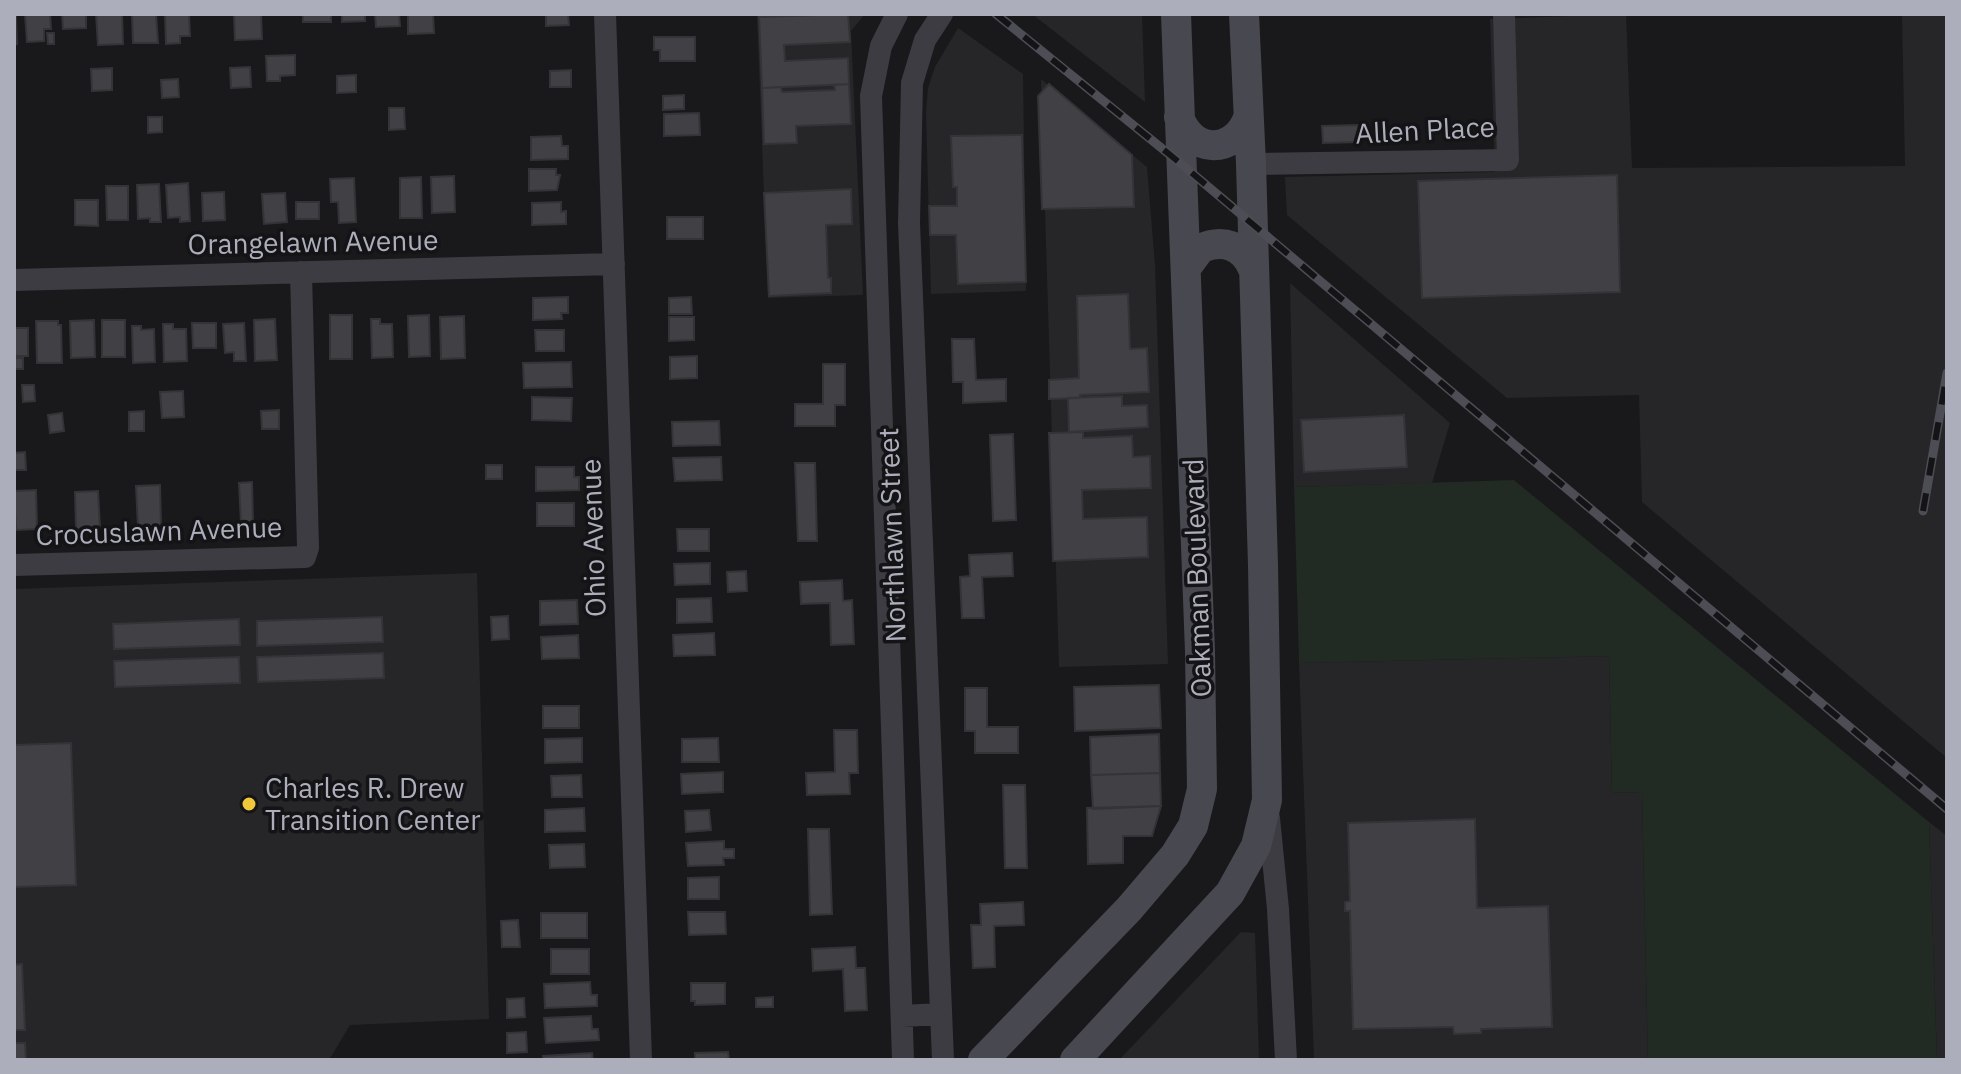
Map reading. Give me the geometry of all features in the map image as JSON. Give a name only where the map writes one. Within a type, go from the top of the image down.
[{"type":"street","name":"Ohio Avenue","points":[[605,14],[641,1060]]},
{"type":"street","name":"Northlawn Street","points":[[897,14],[881,46],[871,96],[903,1060]]},
{"type":"street","name":"Oakman Boulevard","points":[[983,1060],[1129,909],[1175,855],[1193,826],[1199,806],[1203,769],[1176,14]]},
{"type":"street","points":[[1244,14],[1251,164],[1267,800],[1278,909],[1286,1060]]},
{"type":"street","name":"Allen Place","points":[[1251,164],[1508,160],[1504,14]]},
{"type":"street","name":"Northlawn Street","points":[[936,16],[916,66],[910,99],[909,223],[943,1060]]},
{"type":"street","points":[[1179,117],[1188,134],[1215,146],[1232,140],[1245,127],[1248,118]]},
{"type":"street","points":[[872,132],[910,131]]},
{"type":"street","points":[[874,224],[909,223]]},
{"type":"street","points":[[1186,268],[1200,249],[1224,243],[1246,255],[1253,269]]},
{"type":"street","name":"Orangelawn Avenue","points":[[14,280],[614,264]]},
{"type":"street","name":"Crocuslawn Avenue","points":[[14,565],[305,557],[308,548],[301,272]]},
{"type":"street","points":[[890,671],[927,669]]},
{"type":"street","points":[[1075,1060],[1230,893],[1256,846],[1267,800]]},
{"type":"street","points":[[902,1016],[941,1014]]},
{"type":"street","points":[[1020,1060],[1018,1039],[1025,1018]]},
{"type":"shaded area","points":[[757,14],[865,14],[851,31],[863,295],[768,298]]},
{"type":"shaded area","points":[[1032,14],[1142,14],[1145,102]]},
{"type":"shaded area","points":[[1626,14],[1632,168],[1905,166],[1902,14],[1947,14],[1947,758],[1642,502],[1639,395],[1507,398],[1287,215],[1285,177],[1495,172],[1490,19]]},
{"type":"shaded area","points":[[958,28],[1023,74],[1026,291],[931,294],[928,88],[935,67]]},
{"type":"shaded area","points":[[1041,79],[1147,167],[1155,265],[1168,664],[1059,667]]},
{"type":"shaded area","points":[[1290,283],[1450,423],[1432,483],[1294,487]]},
{"type":"shaded area","points":[[1514,480],[1929,822],[1937,1060],[1648,1060],[1642,793],[1612,792],[1609,656],[1299,663],[1294,487]]},
{"type":"shaded area","name":"Charles R. Drew Transition Center","points":[[477,573],[489,1019],[350,1025],[329,1060],[14,1060],[14,589]]},
{"type":"shaded area","points":[[1609,656],[1612,792],[1642,793],[1648,1060],[1314,1060],[1299,663]]},
{"type":"shaded area","points":[[1929,822],[1947,836],[1947,1060],[1937,1060]]},
{"type":"shaded area","points":[[1241,932],[1255,933],[1259,1060],[1119,1060]]},
{"type":"building","points":[[14,14],[17,44],[14,45]]},
{"type":"building","points":[[25,14],[50,14],[51,29],[44,29],[44,41],[27,42]]},
{"type":"building","points":[[62,14],[86,14],[86,28],[63,29]]},
{"type":"building","points":[[96,14],[122,14],[123,44],[98,45]]},
{"type":"building","points":[[132,14],[156,14],[158,43],[133,43]]},
{"type":"building","points":[[165,14],[189,14],[190,36],[180,36],[180,43],[166,44]]},
{"type":"building","points":[[234,14],[261,14],[262,39],[235,40]]},
{"type":"building","points":[[303,14],[331,14],[331,22],[303,22]]},
{"type":"building","points":[[342,14],[365,14],[365,21],[342,22]]},
{"type":"building","points":[[375,14],[399,14],[400,26],[376,27]]},
{"type":"building","points":[[408,14],[433,14],[434,33],[408,34]]},
{"type":"building","points":[[546,14],[568,14],[569,25],[546,26]]},
{"type":"building","points":[[848,14],[850,42],[784,45],[785,61],[848,58],[849,84],[762,88],[759,17]]},
{"type":"building","points":[[47,33],[54,33],[54,44],[48,44]]},
{"type":"building","points":[[654,37],[695,37],[695,61],[660,61],[660,50],[654,50]]},
{"type":"building","points":[[295,55],[295,75],[280,76],[280,81],[267,81],[266,56]]},
{"type":"building","points":[[250,67],[251,87],[231,88],[230,68]]},
{"type":"building","points":[[112,68],[112,90],[92,91],[91,69]]},
{"type":"building","points":[[571,70],[571,87],[550,87],[550,71]]},
{"type":"building","points":[[356,75],[356,92],[337,93],[337,76]]},
{"type":"building","points":[[178,79],[179,97],[162,98],[161,80]]},
{"type":"building","points":[[849,84],[851,124],[796,126],[797,143],[764,144],[762,88],[781,87],[782,92],[835,90],[834,85]]},
{"type":"building","points":[[1049,84],[1132,155],[1134,207],[1042,209],[1038,96]]},
{"type":"building","points":[[684,95],[684,109],[663,110],[663,96]]},
{"type":"building","points":[[389,108],[404,108],[405,129],[389,130]]},
{"type":"building","points":[[699,113],[700,135],[664,136],[664,114]]},
{"type":"building","points":[[148,117],[162,117],[162,132],[148,133]]},
{"type":"building","points":[[1359,125],[1360,142],[1323,143],[1322,126]]},
{"type":"building","points":[[1022,135],[1026,282],[958,284],[956,235],[930,235],[929,206],[957,206],[951,136]]},
{"type":"building","points":[[561,136],[562,146],[568,146],[568,159],[531,160],[531,137]]},
{"type":"building","points":[[529,169],[556,169],[556,175],[560,175],[557,190],[529,191]]},
{"type":"building","points":[[1617,175],[1620,292],[1422,298],[1418,181]]},
{"type":"building","points":[[454,176],[455,212],[432,213],[431,177]]},
{"type":"building","points":[[421,177],[422,218],[400,218],[400,178]]},
{"type":"building","points":[[354,178],[356,222],[339,223],[338,202],[331,202],[330,179]]},
{"type":"building","points":[[188,183],[190,221],[180,222],[180,217],[168,218],[166,185]]},
{"type":"building","points":[[159,184],[161,222],[150,222],[150,218],[138,219],[137,185]]},
{"type":"building","points":[[106,186],[128,186],[128,220],[107,220]]},
{"type":"building","points":[[851,189],[852,224],[826,225],[831,293],[769,296],[764,193]]},
{"type":"building","points":[[224,192],[225,220],[203,221],[202,193]]},
{"type":"building","points":[[285,193],[287,222],[264,224],[262,194]]},
{"type":"building","points":[[75,200],[98,200],[98,226],[75,225]]},
{"type":"building","points":[[296,202],[319,202],[319,219],[296,219]]},
{"type":"building","points":[[561,202],[561,212],[566,211],[566,224],[532,225],[532,203]]},
{"type":"building","points":[[667,217],[703,217],[703,239],[667,239]]},
{"type":"building","points":[[1128,294],[1130,349],[1147,348],[1149,392],[1049,399],[1049,380],[1079,378],[1077,296]]},
{"type":"building","points":[[568,297],[568,313],[561,313],[562,319],[533,320],[533,298]]},
{"type":"building","points":[[691,297],[692,314],[669,314],[669,298]]},
{"type":"building","points":[[330,315],[352,315],[352,359],[330,359]]},
{"type":"building","points":[[429,315],[430,356],[409,357],[408,316]]},
{"type":"building","points":[[464,316],[465,358],[441,359],[440,317]]},
{"type":"building","points":[[669,317],[694,317],[694,340],[669,341]]},
{"type":"building","points":[[275,319],[277,360],[255,361],[254,320]]},
{"type":"building","points":[[371,319],[380,319],[380,324],[392,324],[393,357],[372,358]]},
{"type":"building","points":[[94,320],[95,357],[71,358],[70,321]]},
{"type":"building","points":[[102,320],[125,320],[125,357],[102,357]]},
{"type":"building","points":[[36,321],[58,321],[61,325],[62,363],[37,363]]},
{"type":"building","points":[[192,323],[216,323],[216,348],[193,348]]},
{"type":"building","points":[[244,323],[246,361],[234,361],[234,352],[225,353],[223,324]]},
{"type":"building","points":[[163,324],[173,324],[173,329],[186,329],[187,361],[164,362]]},
{"type":"building","points":[[132,326],[141,326],[141,330],[154,329],[155,362],[133,363]]},
{"type":"building","points":[[14,328],[28,328],[28,356],[14,356]]},
{"type":"building","points":[[535,330],[564,330],[564,351],[536,351]]},
{"type":"building","points":[[952,339],[974,339],[976,380],[1006,379],[1006,401],[963,403],[963,382],[953,382]]},
{"type":"building","points":[[697,356],[697,378],[670,379],[670,357]]},
{"type":"building","points":[[14,358],[23,358],[23,369],[14,369]]},
{"type":"building","points":[[571,362],[572,387],[524,388],[523,363]]},
{"type":"building","points":[[823,364],[845,364],[845,405],[835,405],[835,426],[795,426],[795,404],[823,404]]},
{"type":"building","points":[[22,385],[34,385],[35,401],[23,402]]},
{"type":"building","points":[[183,391],[184,417],[162,418],[160,392]]},
{"type":"building","points":[[1122,396],[1122,406],[1147,405],[1148,427],[1069,432],[1068,398]]},
{"type":"building","points":[[532,397],[572,398],[571,421],[532,420]]},
{"type":"building","points":[[279,410],[279,429],[262,429],[261,411]]},
{"type":"building","points":[[144,411],[144,431],[129,431],[129,412]]},
{"type":"building","points":[[62,413],[64,431],[50,433],[48,415]]},
{"type":"building","points":[[1404,415],[1407,467],[1304,472],[1301,420]]},
{"type":"building","points":[[719,421],[720,445],[673,446],[672,422]]},
{"type":"building","points":[[1083,432],[1083,438],[1132,436],[1133,457],[1150,456],[1151,488],[1082,490],[1083,519],[1147,517],[1148,557],[1053,561],[1049,433]]},
{"type":"building","points":[[1013,434],[1016,520],[993,521],[990,435]]},
{"type":"building","points":[[25,452],[26,470],[14,470],[14,453]]},
{"type":"building","points":[[721,457],[722,480],[675,481],[673,458]]},
{"type":"building","points":[[795,463],[815,463],[817,541],[798,541]]},
{"type":"building","points":[[486,465],[502,465],[502,479],[486,479]]},
{"type":"building","points":[[536,467],[574,467],[574,477],[579,477],[579,490],[536,491]]},
{"type":"building","points":[[252,482],[253,522],[241,523],[239,483]]},
{"type":"building","points":[[160,485],[161,526],[138,527],[136,486]]},
{"type":"building","points":[[36,490],[37,529],[16,530],[14,491]]},
{"type":"building","points":[[98,491],[100,528],[76,529],[75,492]]},
{"type":"building","points":[[537,503],[574,503],[574,526],[537,526]]},
{"type":"building","points":[[677,529],[709,529],[709,551],[678,551]]},
{"type":"building","points":[[1012,553],[1013,576],[982,577],[984,618],[962,618],[960,577],[970,576],[969,555]]},
{"type":"building","points":[[710,563],[710,584],[675,585],[674,564]]},
{"type":"building","points":[[746,571],[747,591],[728,592],[727,572]]},
{"type":"building","points":[[842,580],[843,601],[852,600],[854,644],[831,645],[830,603],[801,604],[800,582]]},
{"type":"building","points":[[711,598],[712,622],[677,623],[677,599]]},
{"type":"building","points":[[577,600],[578,624],[540,625],[540,601]]},
{"type":"building","points":[[508,616],[509,639],[492,640],[491,617]]},
{"type":"building","points":[[382,617],[383,642],[257,646],[257,621]]},
{"type":"building","points":[[239,619],[240,645],[114,649],[113,624]]},
{"type":"building","points":[[714,633],[715,655],[674,656],[673,635]]},
{"type":"building","points":[[578,635],[579,658],[542,659],[541,637]]},
{"type":"building","points":[[383,653],[384,678],[258,682],[257,657]]},
{"type":"building","points":[[239,657],[240,683],[115,687],[114,661]]},
{"type":"building","points":[[1159,685],[1161,728],[1075,731],[1074,687]]},
{"type":"building","points":[[965,688],[987,688],[987,727],[1018,727],[1018,753],[975,753],[975,731],[965,731]]},
{"type":"building","points":[[543,706],[579,706],[579,728],[543,728]]},
{"type":"building","points":[[834,730],[857,730],[858,773],[849,773],[850,794],[807,795],[806,773],[835,772]]},
{"type":"building","points":[[1159,734],[1160,773],[1091,775],[1090,737]]},
{"type":"building","points":[[582,738],[582,762],[545,763],[545,739]]},
{"type":"building","points":[[718,738],[719,762],[682,762],[682,739]]},
{"type":"building","points":[[71,743],[76,885],[14,887],[14,745]]},
{"type":"building","points":[[723,772],[723,792],[682,794],[681,774]]},
{"type":"building","points":[[1160,773],[1161,806],[1093,809],[1091,775]]},
{"type":"building","points":[[581,775],[582,797],[552,797],[551,776]]},
{"type":"building","points":[[1003,785],[1025,785],[1027,868],[1005,868]]},
{"type":"building","points":[[1161,806],[1152,836],[1123,836],[1123,863],[1088,864],[1087,808]]},
{"type":"building","points":[[584,808],[585,831],[545,832],[545,810]]},
{"type":"building","points":[[709,810],[711,830],[686,832],[685,811]]},
{"type":"building","points":[[1475,819],[1477,908],[1548,906],[1552,1027],[1481,1029],[1481,1033],[1454,1034],[1453,1027],[1353,1029],[1350,911],[1345,911],[1345,902],[1350,901],[1348,823]]},
{"type":"building","points":[[808,829],[829,829],[832,914],[810,915]]},
{"type":"building","points":[[724,841],[724,849],[734,849],[734,858],[723,858],[724,865],[688,866],[686,843]]},
{"type":"building","points":[[584,844],[585,867],[550,868],[549,845]]},
{"type":"building","points":[[719,877],[719,899],[688,899],[688,878]]},
{"type":"building","points":[[1023,902],[1024,925],[994,926],[995,967],[973,968],[971,925],[981,925],[980,904]]},
{"type":"building","points":[[688,912],[725,912],[726,934],[689,935]]},
{"type":"building","points":[[541,913],[587,913],[587,938],[541,938]]},
{"type":"building","points":[[518,920],[520,947],[502,947],[501,921]]},
{"type":"building","points":[[855,947],[856,968],[865,968],[867,1010],[845,1011],[843,969],[813,971],[812,949]]},
{"type":"building","points":[[551,949],[589,949],[589,974],[551,974]]},
{"type":"building","points":[[22,964],[25,1030],[14,1030],[14,965]]},
{"type":"building","points":[[590,982],[591,995],[597,995],[597,1006],[545,1008],[544,984]]},
{"type":"building","points":[[691,983],[725,983],[725,1004],[695,1005],[695,1001],[691,1001]]},
{"type":"building","points":[[773,997],[773,1007],[756,1007],[756,998]]},
{"type":"building","points":[[524,998],[525,1017],[507,1018],[507,999]]},
{"type":"building","points":[[591,1016],[592,1029],[598,1029],[599,1040],[546,1043],[544,1018]]},
{"type":"building","points":[[526,1032],[527,1052],[507,1053],[507,1033]]},
{"type":"building","points":[[14,1043],[25,1043],[26,1060],[14,1060]]},
{"type":"building","points":[[728,1052],[729,1060],[695,1060],[695,1053]]},
{"type":"building","points":[[592,1053],[593,1060],[543,1060],[543,1056]]},
{"type":"railway","points":[[996,14],[1180,163],[1947,809]]},
{"type":"railway","points":[[1923,511],[1947,373]]},
{"type":"place","name":"Charles R. Drew Transition Center","points":[[249,804]]}]
